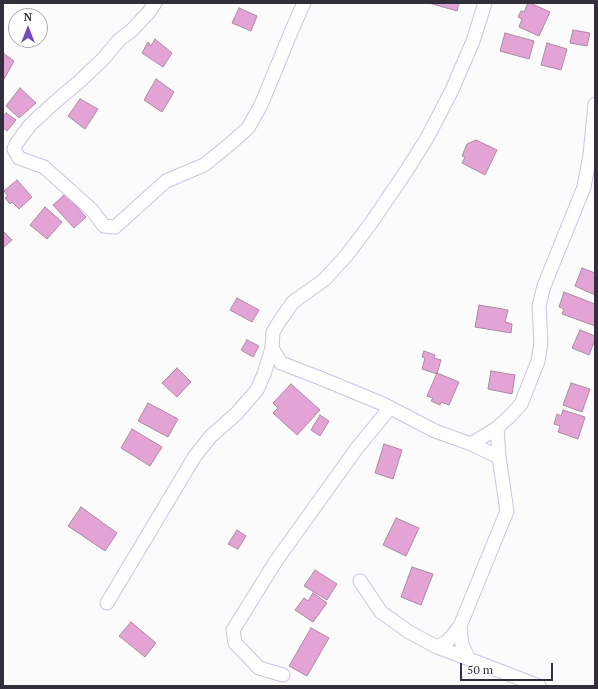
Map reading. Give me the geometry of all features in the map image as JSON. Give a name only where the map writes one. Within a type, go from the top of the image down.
[{"type":"street","points":[[156,3],[131,31],[119,40],[99,63],[30,125],[14,149],[19,158],[44,167],[92,210],[104,226],[115,227],[166,181],[204,165],[248,128],[261,105],[304,3]]},
{"type":"street","points":[[107,603],[195,456],[210,436],[236,414],[257,390],[264,374],[272,348],[273,332],[279,322],[293,302],[324,280],[347,255],[407,170],[427,138],[452,90],[473,41],[485,3]]},
{"type":"street","points":[[471,444],[497,428],[521,404],[538,361],[541,343],[539,306],[544,286],[584,187],[590,155],[595,104]]},
{"type":"street","points":[[272,348],[281,363],[390,408],[435,431],[471,444],[499,457]]},
{"type":"street","points":[[283,675],[259,668],[235,643],[233,630],[276,561],[357,448],[390,408]]},
{"type":"street","points":[[437,648],[448,641],[460,626],[507,511],[499,457],[497,428]]},
{"type":"street","points":[[360,581],[381,612],[409,632],[437,648],[539,686]]},
{"type":"street","points":[[460,626],[462,645],[469,659]]},
{"type":"building","points":[[429,3],[459,3],[457,11]]},
{"type":"building","points":[[528,3],[550,12],[539,36],[519,27],[522,19],[518,17],[521,11],[524,12]]},
{"type":"building","points":[[239,8],[257,16],[251,31],[232,23]]},
{"type":"building","points":[[573,30],[590,33],[587,46],[570,43]]},
{"type":"building","points":[[505,33],[534,41],[529,59],[500,51]]},
{"type":"building","points":[[155,39],[172,53],[163,67],[142,53],[148,42],[151,46]]},
{"type":"building","points":[[547,43],[567,49],[561,70],[541,65]]},
{"type":"building","points":[[3,53],[14,61],[3,81]]},
{"type":"building","points":[[156,79],[174,92],[162,112],[144,100]]},
{"type":"building","points":[[20,88],[36,103],[19,118],[6,106]]},
{"type":"building","points":[[80,99],[98,109],[85,129],[68,116]]},
{"type":"building","points":[[6,113],[16,120],[7,131],[3,128],[3,116]]},
{"type":"building","points":[[476,140],[497,150],[485,175],[462,163],[465,157],[462,156],[467,144]]},
{"type":"building","points":[[17,180],[32,197],[19,209],[12,202],[10,204],[5,198],[8,196],[4,191]]},
{"type":"building","points":[[65,194],[86,217],[74,228],[53,205]]},
{"type":"building","points":[[45,207],[62,222],[47,239],[30,225]]},
{"type":"building","points":[[3,231],[12,240],[3,248]]},
{"type":"building","points":[[582,268],[595,273],[595,295],[575,286]]},
{"type":"building","points":[[564,292],[595,304],[595,326],[562,314],[564,309],[559,307]]},
{"type":"building","points":[[237,298],[259,310],[252,322],[230,310]]},
{"type":"building","points":[[479,305],[508,310],[505,322],[512,324],[511,333],[475,327]]},
{"type":"building","points":[[580,330],[595,336],[595,340],[589,355],[572,348]]},
{"type":"building","points":[[247,340],[259,346],[253,357],[241,350]]},
{"type":"building","points":[[424,351],[435,355],[434,358],[441,360],[437,374],[422,369],[425,358],[422,357]]},
{"type":"building","points":[[177,368],[191,382],[177,397],[162,383]]},
{"type":"building","points":[[491,371],[515,375],[512,394],[488,389]]},
{"type":"building","points":[[437,373],[459,382],[449,405],[441,402],[440,405],[431,401],[433,398],[427,396]]},
{"type":"building","points":[[571,383],[590,389],[582,412],[563,405]]},
{"type":"building","points":[[291,384],[320,410],[297,435],[273,413],[278,408],[273,403]]},
{"type":"building","points":[[148,403],[178,419],[168,437],[138,421]]},
{"type":"building","points":[[563,410],[585,417],[578,439],[558,432],[560,426],[554,424],[557,414],[561,416]]},
{"type":"building","points":[[320,415],[329,421],[320,436],[311,430]]},
{"type":"building","points":[[132,429],[162,447],[150,466],[121,448]]},
{"type":"building","points":[[384,444],[402,450],[393,479],[375,473]]},
{"type":"building","points":[[81,507],[117,533],[105,551],[68,526]]},
{"type":"building","points":[[396,518],[419,528],[406,556],[383,545]]},
{"type":"building","points":[[237,530],[246,536],[238,549],[228,544]]},
{"type":"building","points":[[412,567],[433,574],[421,605],[401,597]]},
{"type":"building","points":[[315,570],[337,584],[327,600],[304,586]]},
{"type":"building","points":[[313,593],[327,603],[313,622],[295,610],[304,598],[308,601]]},
{"type":"building","points":[[131,622],[156,643],[145,657],[119,636]]},
{"type":"building","points":[[311,628],[329,638],[307,676],[289,666]]}]
